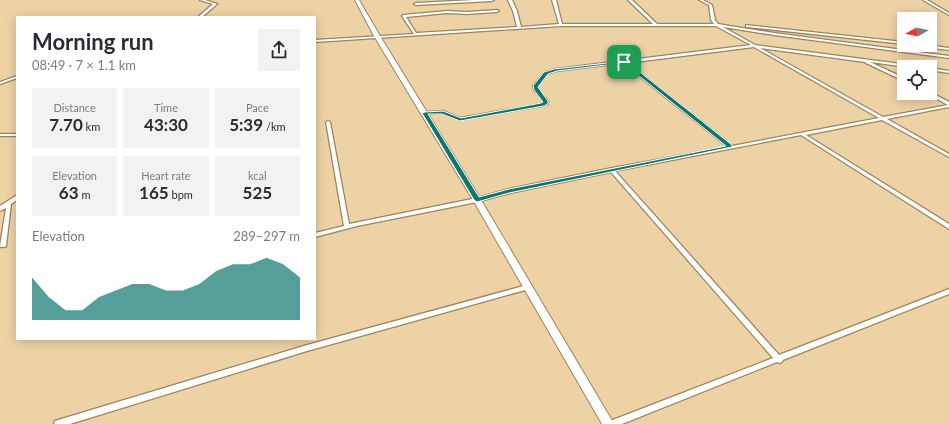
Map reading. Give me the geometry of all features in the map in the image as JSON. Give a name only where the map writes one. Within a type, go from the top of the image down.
[{"type":"street","points":[[201,16],[216,4],[202,0]]},
{"type":"street","points":[[357,0],[377,36],[477,200],[608,424]]},
{"type":"street","points":[[416,4],[492,0]]},
{"type":"street","points":[[510,0],[515,11],[519,27]]},
{"type":"street","points":[[554,0],[561,25]]},
{"type":"street","points":[[630,0],[654,24]]},
{"type":"street","points":[[701,0],[710,5],[714,20],[719,25],[949,156]]},
{"type":"street","points":[[925,0],[949,14]]},
{"type":"street","points":[[415,33],[404,16],[447,12],[467,13],[497,11]]},
{"type":"street","points":[[316,41],[519,27],[654,24],[749,26],[897,43]]},
{"type":"street","points":[[719,25],[774,34],[949,57]]},
{"type":"street","points":[[425,113],[443,112],[460,119],[542,105],[546,103],[546,101],[535,89],[535,86],[546,73],[556,70],[755,46],[897,64]]},
{"type":"street","points":[[937,48],[949,49]]},
{"type":"street","points":[[864,60],[897,76]]},
{"type":"street","points":[[624,62],[730,146]]},
{"type":"street","points":[[937,70],[949,72]]},
{"type":"street","points":[[0,83],[16,77]]},
{"type":"street","points":[[937,98],[949,105]]},
{"type":"street","points":[[316,235],[477,200],[509,191],[730,146],[802,134],[949,105]]},
{"type":"street","points":[[328,122],[347,227]]},
{"type":"street","points":[[802,134],[949,227]]},
{"type":"street","points":[[0,135],[16,135]]},
{"type":"street","points":[[612,170],[779,360]]},
{"type":"street","points":[[0,209],[16,198]]},
{"type":"street","points":[[3,246],[9,204]]},
{"type":"street","points":[[58,424],[307,348],[527,287]]},
{"type":"street","points":[[614,424],[779,360],[949,291]]},
{"type":"route","points":[[624,62],[730,146],[509,191],[477,200],[425,113],[443,112],[452,117],[465,119],[542,105],[546,103],[546,101],[535,89],[535,86],[546,73],[556,70],[624,62]]}]
